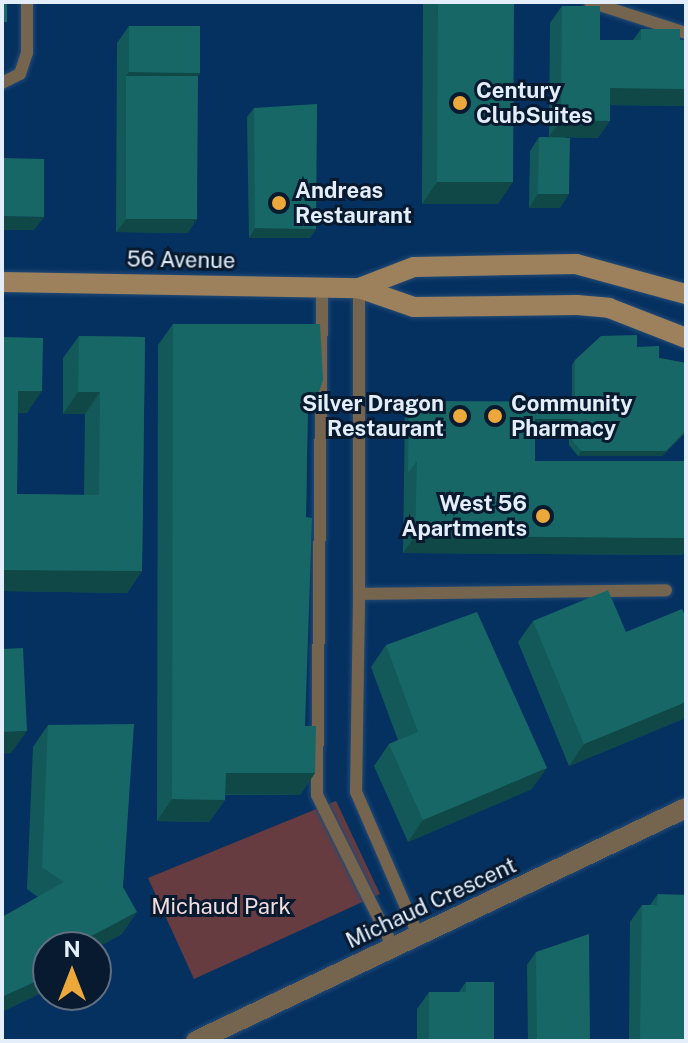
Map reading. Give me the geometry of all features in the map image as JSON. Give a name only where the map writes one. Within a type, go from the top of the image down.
[{"type":"main road","name":"56 Avenue","points":[[359,288],[414,267],[576,264],[686,294]]},
{"type":"main road","name":"56 Avenue","points":[[2,282],[359,288],[414,307],[609,308],[686,338]]},
{"type":"street","name":"Michaud Crescent","points":[[196,1041],[686,808]]},
{"type":"lane","points":[[2,83],[20,74],[27,53],[27,2]]},
{"type":"lane","points":[[590,2],[686,33]]},
{"type":"lane","points":[[322,287],[317,795],[393,947]]},
{"type":"lane","points":[[359,288],[356,792],[418,935]]},
{"type":"lane","points":[[359,594],[666,590]]},
{"type":"green space","name":"Michaud Park","points":[[336,801],[380,894],[194,979],[148,878]]},
{"type":"building","points":[[2,2],[7,2],[7,22],[2,22]]},
{"type":"building","name":"Century ClubSuites","points":[[438,2],[514,2],[513,182],[437,182]]},
{"type":"building","points":[[562,6],[600,6],[600,40],[641,40],[641,29],[680,29],[680,40],[686,40],[686,89],[610,88],[610,121],[561,120]]},
{"type":"building","points":[[129,26],[200,26],[200,73],[129,72]]},
{"type":"building","points":[[126,76],[198,76],[197,219],[126,219]]},
{"type":"building","name":"Andreas Restaurant","points":[[317,104],[316,229],[255,228],[254,108]]},
{"type":"building","points":[[539,137],[570,138],[569,194],[538,194]]},
{"type":"building","points":[[2,158],[44,159],[44,217],[2,216]]},
{"type":"building","points":[[173,324],[320,324],[323,380],[319,392],[308,392],[306,517],[312,518],[305,726],[316,726],[315,773],[226,773],[225,800],[172,799]]},
{"type":"building","points":[[637,335],[637,347],[659,346],[659,358],[686,363],[686,430],[666,451],[581,451],[572,440],[573,419],[535,419],[535,461],[417,461],[408,473],[409,401],[575,402],[575,360],[601,336]]},
{"type":"building","points":[[79,336],[145,337],[142,571],[2,570],[2,337],[43,338],[42,391],[18,391],[17,494],[99,495],[100,392],[78,392]]},
{"type":"building","name":"West 56 Apartments","points":[[417,461],[686,461],[686,538],[415,536]]},
{"type":"building","points":[[608,590],[626,632],[682,609],[686,618],[686,702],[584,744],[533,621]]},
{"type":"building","points":[[477,612],[547,768],[423,820],[389,744],[418,732],[386,645]]},
{"type":"building","points":[[23,648],[27,731],[2,732],[2,649]]},
{"type":"building","points":[[134,724],[123,887],[137,912],[101,931],[32,931],[32,983],[2,997],[2,917],[64,882],[42,867],[48,725]]},
{"type":"building","points":[[658,894],[686,895],[686,1041],[640,1041],[642,905],[657,905]]},
{"type":"building","points":[[589,934],[590,1041],[537,1041],[536,952]]},
{"type":"building","points":[[466,982],[494,982],[494,1041],[429,1041],[429,992],[466,992]]},
{"type":"place","name":"Century ClubSuites","points":[[460,103]]},
{"type":"place","name":"Andreas Restaurant","points":[[279,203]]},
{"type":"place","name":"Silver Dragon Restaurant","points":[[460,416]]},
{"type":"place","name":"Community Pharmacy","points":[[495,416]]},
{"type":"place","name":"West 56 Apartments","points":[[543,516]]}]
